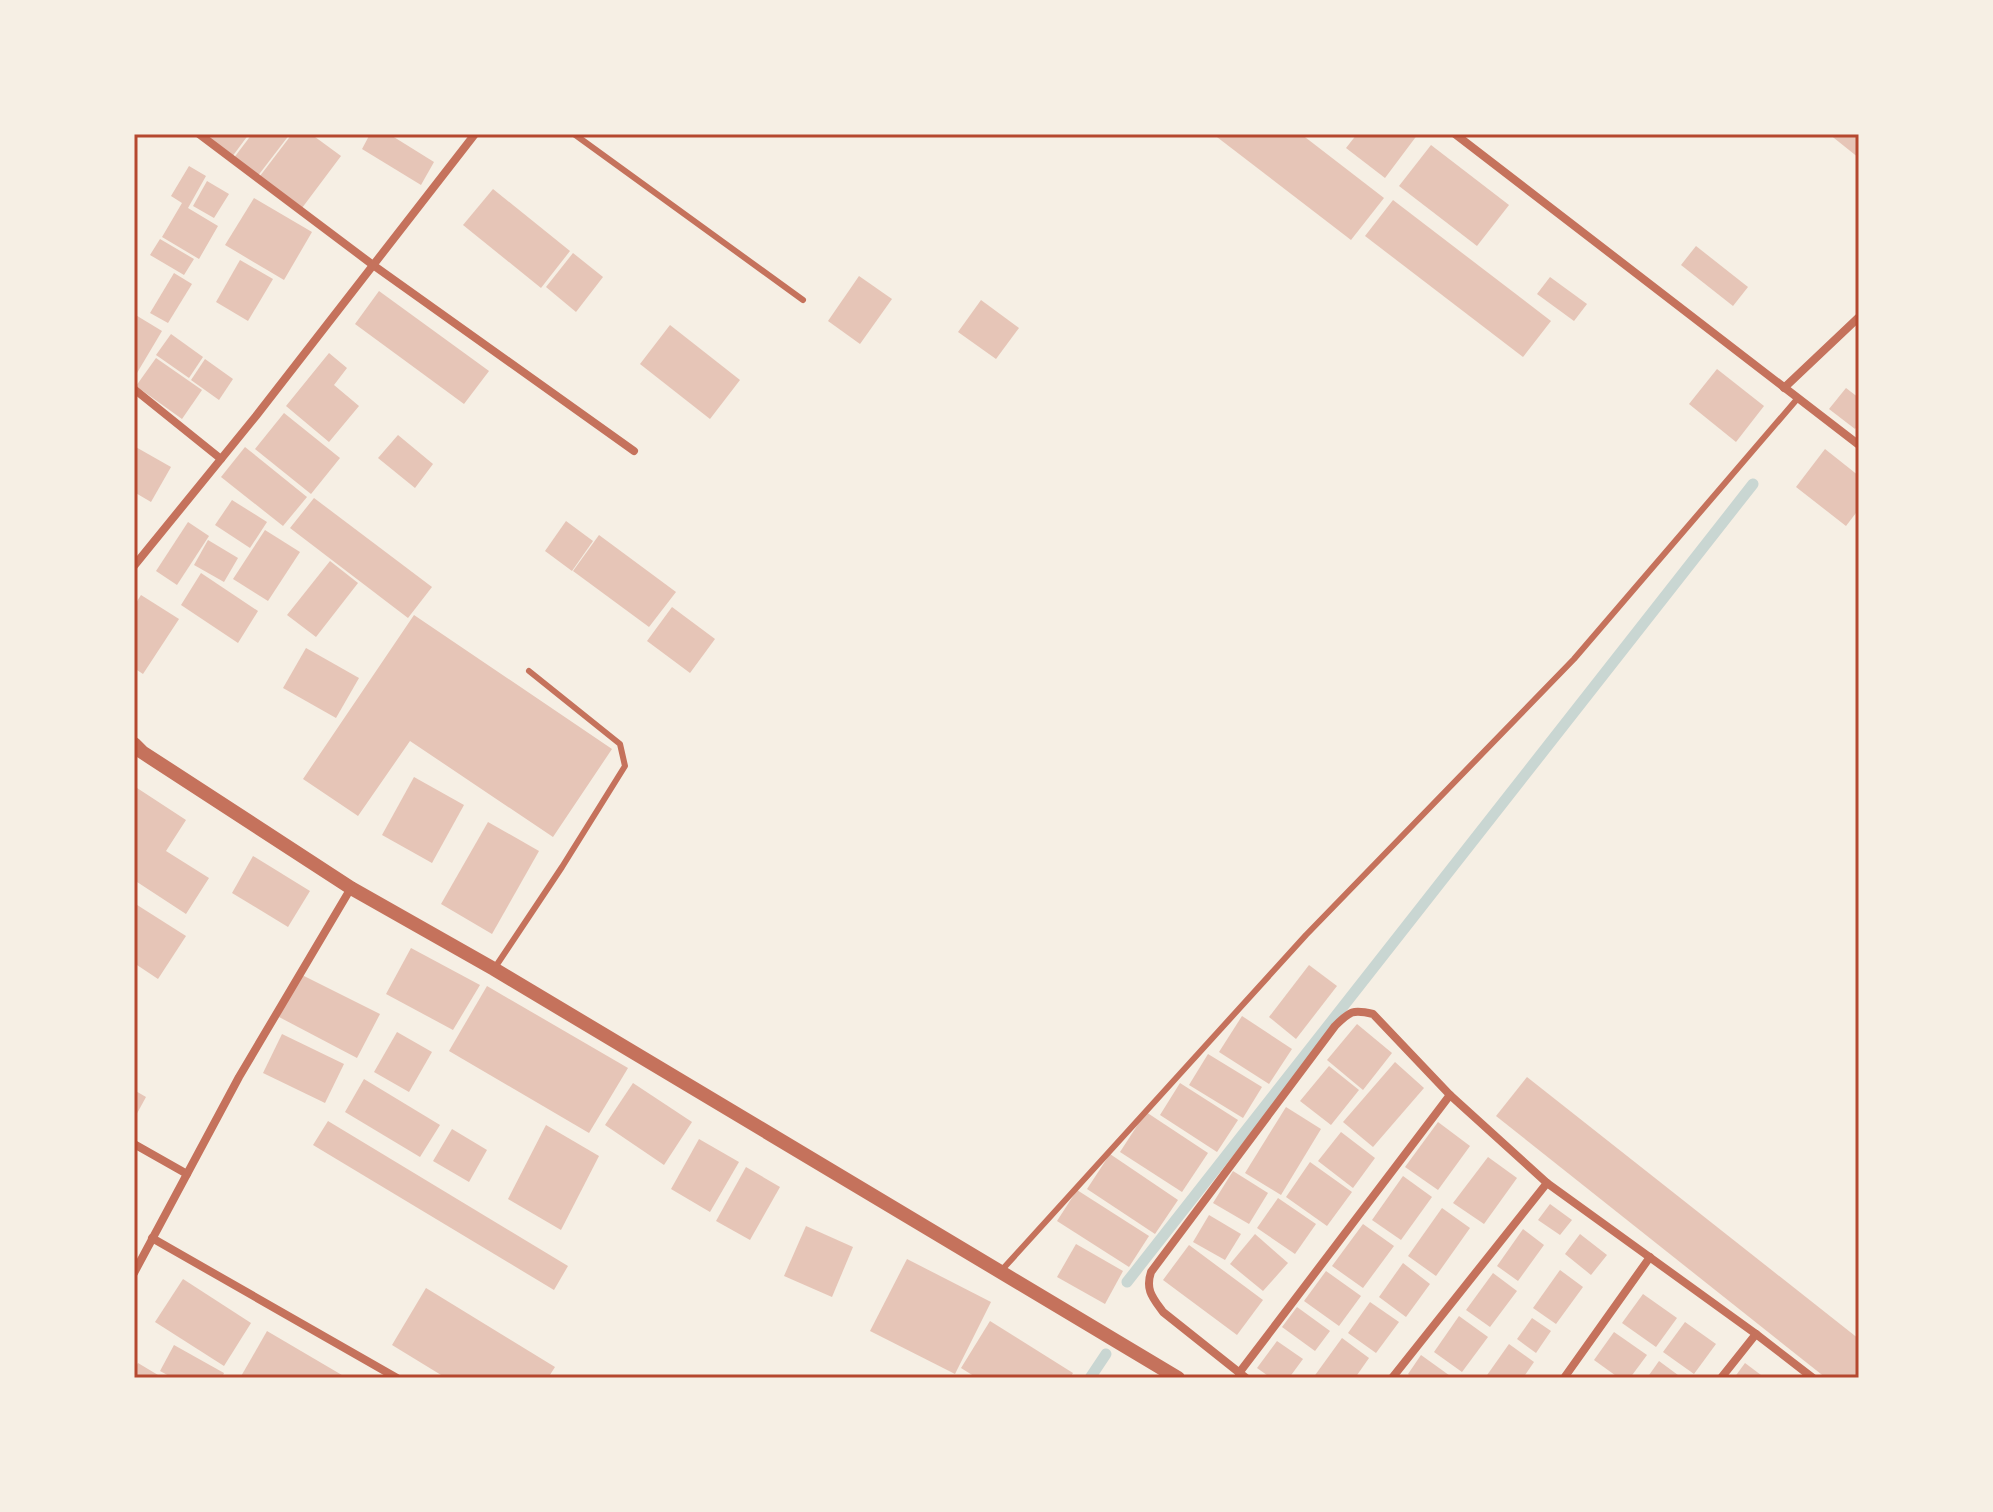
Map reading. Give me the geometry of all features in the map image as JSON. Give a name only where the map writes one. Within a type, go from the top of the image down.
[{"type":"street","points":[[199,134],[373,265],[634,451]]},
{"type":"street","points":[[134,566],[475,134]]},
{"type":"street","points":[[1455,134],[1859,445]]},
{"type":"street","points":[[1784,388],[1859,317]]},
{"type":"street","points":[[134,389],[221,459]]},
{"type":"street","points":[[134,744],[351,888],[494,969],[1178,1378]]},
{"type":"street","points":[[134,1273],[239,1077],[351,888]]},
{"type":"street","points":[[1450,1095],[1242,1376],[1163,1312],[1153,1298],[1148,1283],[1151,1272],[1335,1026],[1347,1014],[1357,1010],[1373,1014],[1450,1095],[1547,1183],[1813,1378]]},
{"type":"street","points":[[134,1144],[187,1174]]},
{"type":"street","points":[[1392,1378],[1547,1183]]},
{"type":"street","points":[[152,1238],[397,1378]]},
{"type":"street","points":[[1564,1378],[1650,1257]]},
{"type":"street","points":[[1721,1378],[1756,1334]]},
{"type":"lane","points":[[574,134],[803,300]]},
{"type":"lane","points":[[1000,1272],[1306,935],[1574,659],[1798,398]]},
{"type":"lane","points":[[494,969],[625,766],[620,744],[529,671]]},
{"type":"building","points":[[201,134],[249,134],[232,157]]},
{"type":"building","points":[[252,134],[290,134],[257,177],[233,159]]},
{"type":"building","points":[[292,134],[311,134],[341,156],[302,208],[260,176]]},
{"type":"building","points":[[370,134],[389,134],[434,162],[421,185],[362,149]]},
{"type":"building","points":[[1213,134],[1301,134],[1384,198],[1351,240]]},
{"type":"building","points":[[1357,134],[1418,134],[1385,178],[1346,148]]},
{"type":"building","points":[[1829,134],[1859,134],[1859,158]]},
{"type":"building","points":[[1431,145],[1509,205],[1477,246],[1399,186]]},
{"type":"building","points":[[189,166],[206,176],[188,208],[218,226],[199,259],[162,237],[182,203],[171,196]]},
{"type":"building","points":[[207,181],[229,194],[214,218],[193,206]]},
{"type":"building","points":[[493,189],[570,251],[541,288],[463,225]]},
{"type":"building","points":[[254,198],[312,232],[284,280],[225,245]]},
{"type":"building","points":[[1393,200],[1551,321],[1523,357],[1365,236]]},
{"type":"building","points":[[160,239],[194,259],[184,275],[150,255]]},
{"type":"building","points":[[1696,246],[1748,287],[1733,306],[1681,265]]},
{"type":"building","points":[[573,253],[603,277],[576,312],[546,287]]},
{"type":"building","points":[[240,260],[273,279],[248,321],[216,302]]},
{"type":"building","points":[[174,273],[192,284],[168,323],[150,313]]},
{"type":"building","points":[[859,276],[892,299],[860,344],[828,321]]},
{"type":"building","points":[[1550,277],[1587,304],[1574,321],[1537,294]]},
{"type":"building","points":[[379,291],[489,371],[464,404],[355,324]]},
{"type":"building","points":[[981,300],[1019,328],[996,359],[958,332]]},
{"type":"building","points":[[134,314],[162,331],[134,378]]},
{"type":"building","points":[[670,325],[740,380],[710,419],[640,364]]},
{"type":"building","points":[[171,334],[203,357],[189,378],[156,355]]},
{"type":"building","points":[[329,353],[347,368],[334,385],[359,406],[329,442],[286,406]]},
{"type":"building","points":[[156,358],[202,390],[182,419],[136,386]]},
{"type":"building","points":[[205,359],[233,379],[219,400],[191,380]]},
{"type":"building","points":[[1717,369],[1764,406],[1736,442],[1689,404]]},
{"type":"building","points":[[1846,388],[1859,398],[1859,424],[1855,429],[1829,409]]},
{"type":"building","points":[[284,413],[340,458],[311,494],[255,449]]},
{"type":"building","points":[[398,435],[433,464],[415,488],[378,458]]},
{"type":"building","points":[[134,446],[171,467],[151,502],[134,492]]},
{"type":"building","points":[[245,447],[307,497],[283,526],[221,477]]},
{"type":"building","points":[[1825,449],[1859,476],[1859,509],[1846,526],[1796,487]]},
{"type":"building","points":[[314,498],[432,587],[408,618],[290,528]]},
{"type":"building","points":[[232,500],[267,522],[250,548],[215,525]]},
{"type":"building","points":[[566,521],[593,541],[572,571],[545,551]]},
{"type":"building","points":[[188,522],[209,536],[177,585],[156,571]]},
{"type":"building","points":[[265,530],[300,552],[268,601],[233,579]]},
{"type":"building","points":[[599,535],[676,592],[649,627],[573,571]]},
{"type":"building","points":[[208,540],[238,558],[224,582],[194,565]]},
{"type":"building","points":[[330,561],[358,583],[316,637],[287,615]]},
{"type":"building","points":[[201,573],[258,611],[238,643],[181,605]]},
{"type":"building","points":[[141,595],[179,619],[143,674],[134,668],[134,606]]},
{"type":"building","points":[[672,607],[715,639],[690,673],[647,641]]},
{"type":"building","points":[[414,615],[612,749],[553,837],[410,741],[358,816],[303,779]]},
{"type":"building","points":[[306,648],[359,678],[336,718],[283,688]]},
{"type":"building","points":[[414,777],[464,805],[432,863],[382,835]]},
{"type":"building","points":[[134,786],[186,820],[166,851],[209,878],[186,914],[134,880]]},
{"type":"building","points":[[488,822],[539,851],[492,934],[441,904]]},
{"type":"building","points":[[253,856],[310,891],[288,927],[232,893]]},
{"type":"building","points":[[134,903],[186,936],[158,979],[134,963]]},
{"type":"building","points":[[411,948],[480,985],[453,1030],[386,994]]},
{"type":"building","points":[[1309,965],[1337,986],[1296,1039],[1269,1017]]},
{"type":"building","points":[[300,974],[380,1014],[357,1058],[279,1017]]},
{"type":"building","points":[[487,986],[628,1068],[589,1133],[449,1051]]},
{"type":"building","points":[[1242,1016],[1292,1049],[1269,1084],[1219,1052]]},
{"type":"building","points":[[1357,1024],[1392,1053],[1363,1090],[1327,1060]]},
{"type":"building","points":[[397,1032],[432,1052],[409,1092],[374,1072]]},
{"type":"building","points":[[282,1034],[344,1064],[325,1103],[263,1073]]},
{"type":"building","points":[[1208,1054],[1262,1087],[1243,1118],[1189,1085]]},
{"type":"building","points":[[1395,1062],[1424,1088],[1373,1147],[1343,1122]]},
{"type":"building","points":[[1329,1066],[1359,1090],[1331,1125],[1300,1101]]},
{"type":"building","points":[[1527,1077],[1859,1339],[1859,1378],[1826,1378],[1496,1116]]},
{"type":"building","points":[[364,1079],[440,1125],[420,1157],[345,1112]]},
{"type":"building","points":[[633,1083],[692,1122],[664,1165],[605,1125]]},
{"type":"building","points":[[1180,1083],[1238,1120],[1217,1152],[1160,1115]]},
{"type":"building","points":[[134,1090],[146,1097],[134,1119]]},
{"type":"building","points":[[1286,1107],[1321,1129],[1281,1195],[1245,1173]]},
{"type":"building","points":[[1146,1112],[1208,1153],[1182,1192],[1120,1152]]},
{"type":"building","points":[[328,1121],[568,1266],[554,1290],[313,1145]]},
{"type":"building","points":[[1438,1122],[1470,1146],[1438,1190],[1405,1167]]},
{"type":"building","points":[[546,1125],[599,1156],[561,1230],[508,1199]]},
{"type":"building","points":[[452,1129],[487,1150],[469,1182],[433,1161]]},
{"type":"building","points":[[1341,1132],[1375,1158],[1353,1188],[1318,1161]]},
{"type":"building","points":[[699,1139],[739,1162],[710,1212],[671,1189]]},
{"type":"building","points":[[1110,1154],[1178,1200],[1155,1234],[1087,1189]]},
{"type":"building","points":[[1488,1157],[1517,1178],[1484,1224],[1453,1203]]},
{"type":"building","points":[[1310,1162],[1352,1192],[1327,1226],[1286,1197]]},
{"type":"building","points":[[746,1167],[780,1187],[750,1240],[716,1221]]},
{"type":"building","points":[[1233,1171],[1268,1193],[1249,1224],[1213,1203]]},
{"type":"building","points":[[1403,1176],[1432,1197],[1401,1240],[1372,1220]]},
{"type":"building","points":[[1077,1190],[1149,1236],[1129,1267],[1057,1221]]},
{"type":"building","points":[[1278,1198],[1316,1224],[1295,1254],[1257,1228]]},
{"type":"building","points":[[1550,1204],[1572,1220],[1560,1235],[1538,1220]]},
{"type":"building","points":[[1442,1208],[1470,1228],[1436,1276],[1408,1256]]},
{"type":"building","points":[[1209,1215],[1241,1234],[1225,1260],[1193,1242]]},
{"type":"building","points":[[1363,1224],[1394,1246],[1363,1288],[1332,1266]]},
{"type":"building","points":[[806,1226],[853,1247],[832,1297],[784,1276]]},
{"type":"building","points":[[1523,1229],[1544,1245],[1518,1281],[1497,1266]]},
{"type":"building","points":[[1255,1234],[1288,1263],[1263,1291],[1230,1264]]},
{"type":"building","points":[[1580,1234],[1607,1255],[1591,1275],[1565,1254]]},
{"type":"building","points":[[1076,1244],[1123,1271],[1105,1304],[1057,1277]]},
{"type":"building","points":[[1189,1245],[1263,1300],[1237,1335],[1163,1280]]},
{"type":"building","points":[[907,1259],[991,1302],[955,1374],[870,1331]]},
{"type":"building","points":[[1403,1263],[1430,1284],[1406,1317],[1379,1297]]},
{"type":"building","points":[[1560,1270],[1583,1287],[1556,1324],[1533,1308]]},
{"type":"building","points":[[1326,1271],[1361,1296],[1339,1326],[1304,1301]]},
{"type":"building","points":[[1493,1273],[1517,1291],[1490,1327],[1466,1310]]},
{"type":"building","points":[[183,1279],[251,1323],[224,1366],[155,1322]]},
{"type":"building","points":[[426,1288],[555,1367],[548,1378],[446,1378],[392,1345]]},
{"type":"building","points":[[1643,1294],[1677,1318],[1656,1347],[1622,1323]]},
{"type":"building","points":[[1370,1302],[1399,1322],[1376,1353],[1348,1333]]},
{"type":"building","points":[[1297,1307],[1330,1331],[1315,1351],[1282,1327]]},
{"type":"building","points":[[1459,1316],[1488,1337],[1462,1372],[1434,1352]]},
{"type":"building","points":[[1532,1318],[1551,1331],[1536,1353],[1517,1339]]},
{"type":"building","points":[[990,1321],[1073,1373],[1070,1378],[977,1378],[961,1368]]},
{"type":"building","points":[[1685,1322],[1716,1344],[1694,1374],[1663,1352]]},
{"type":"building","points":[[267,1331],[347,1378],[240,1378]]},
{"type":"building","points":[[1614,1332],[1647,1355],[1630,1378],[1619,1378],[1594,1360]]},
{"type":"building","points":[[1342,1338],[1369,1358],[1355,1378],[1313,1378]]},
{"type":"building","points":[[1277,1341],[1303,1359],[1289,1378],[1271,1378],[1257,1368]]},
{"type":"building","points":[[1509,1344],[1534,1362],[1523,1378],[1485,1378]]},
{"type":"building","points":[[174,1345],[224,1373],[222,1378],[173,1378],[160,1371]]},
{"type":"building","points":[[1421,1355],[1453,1378],[1413,1378],[1408,1374]]},
{"type":"building","points":[[1659,1361],[1682,1378],[1647,1378]]},
{"type":"building","points":[[138,1363],[163,1378],[134,1378]]},
{"type":"building","points":[[1745,1363],[1765,1378],[1734,1378]]},
{"type":"waterway","points":[[1127,1282],[1753,484]]},
{"type":"waterway","points":[[1090,1378],[1106,1354]]}]
